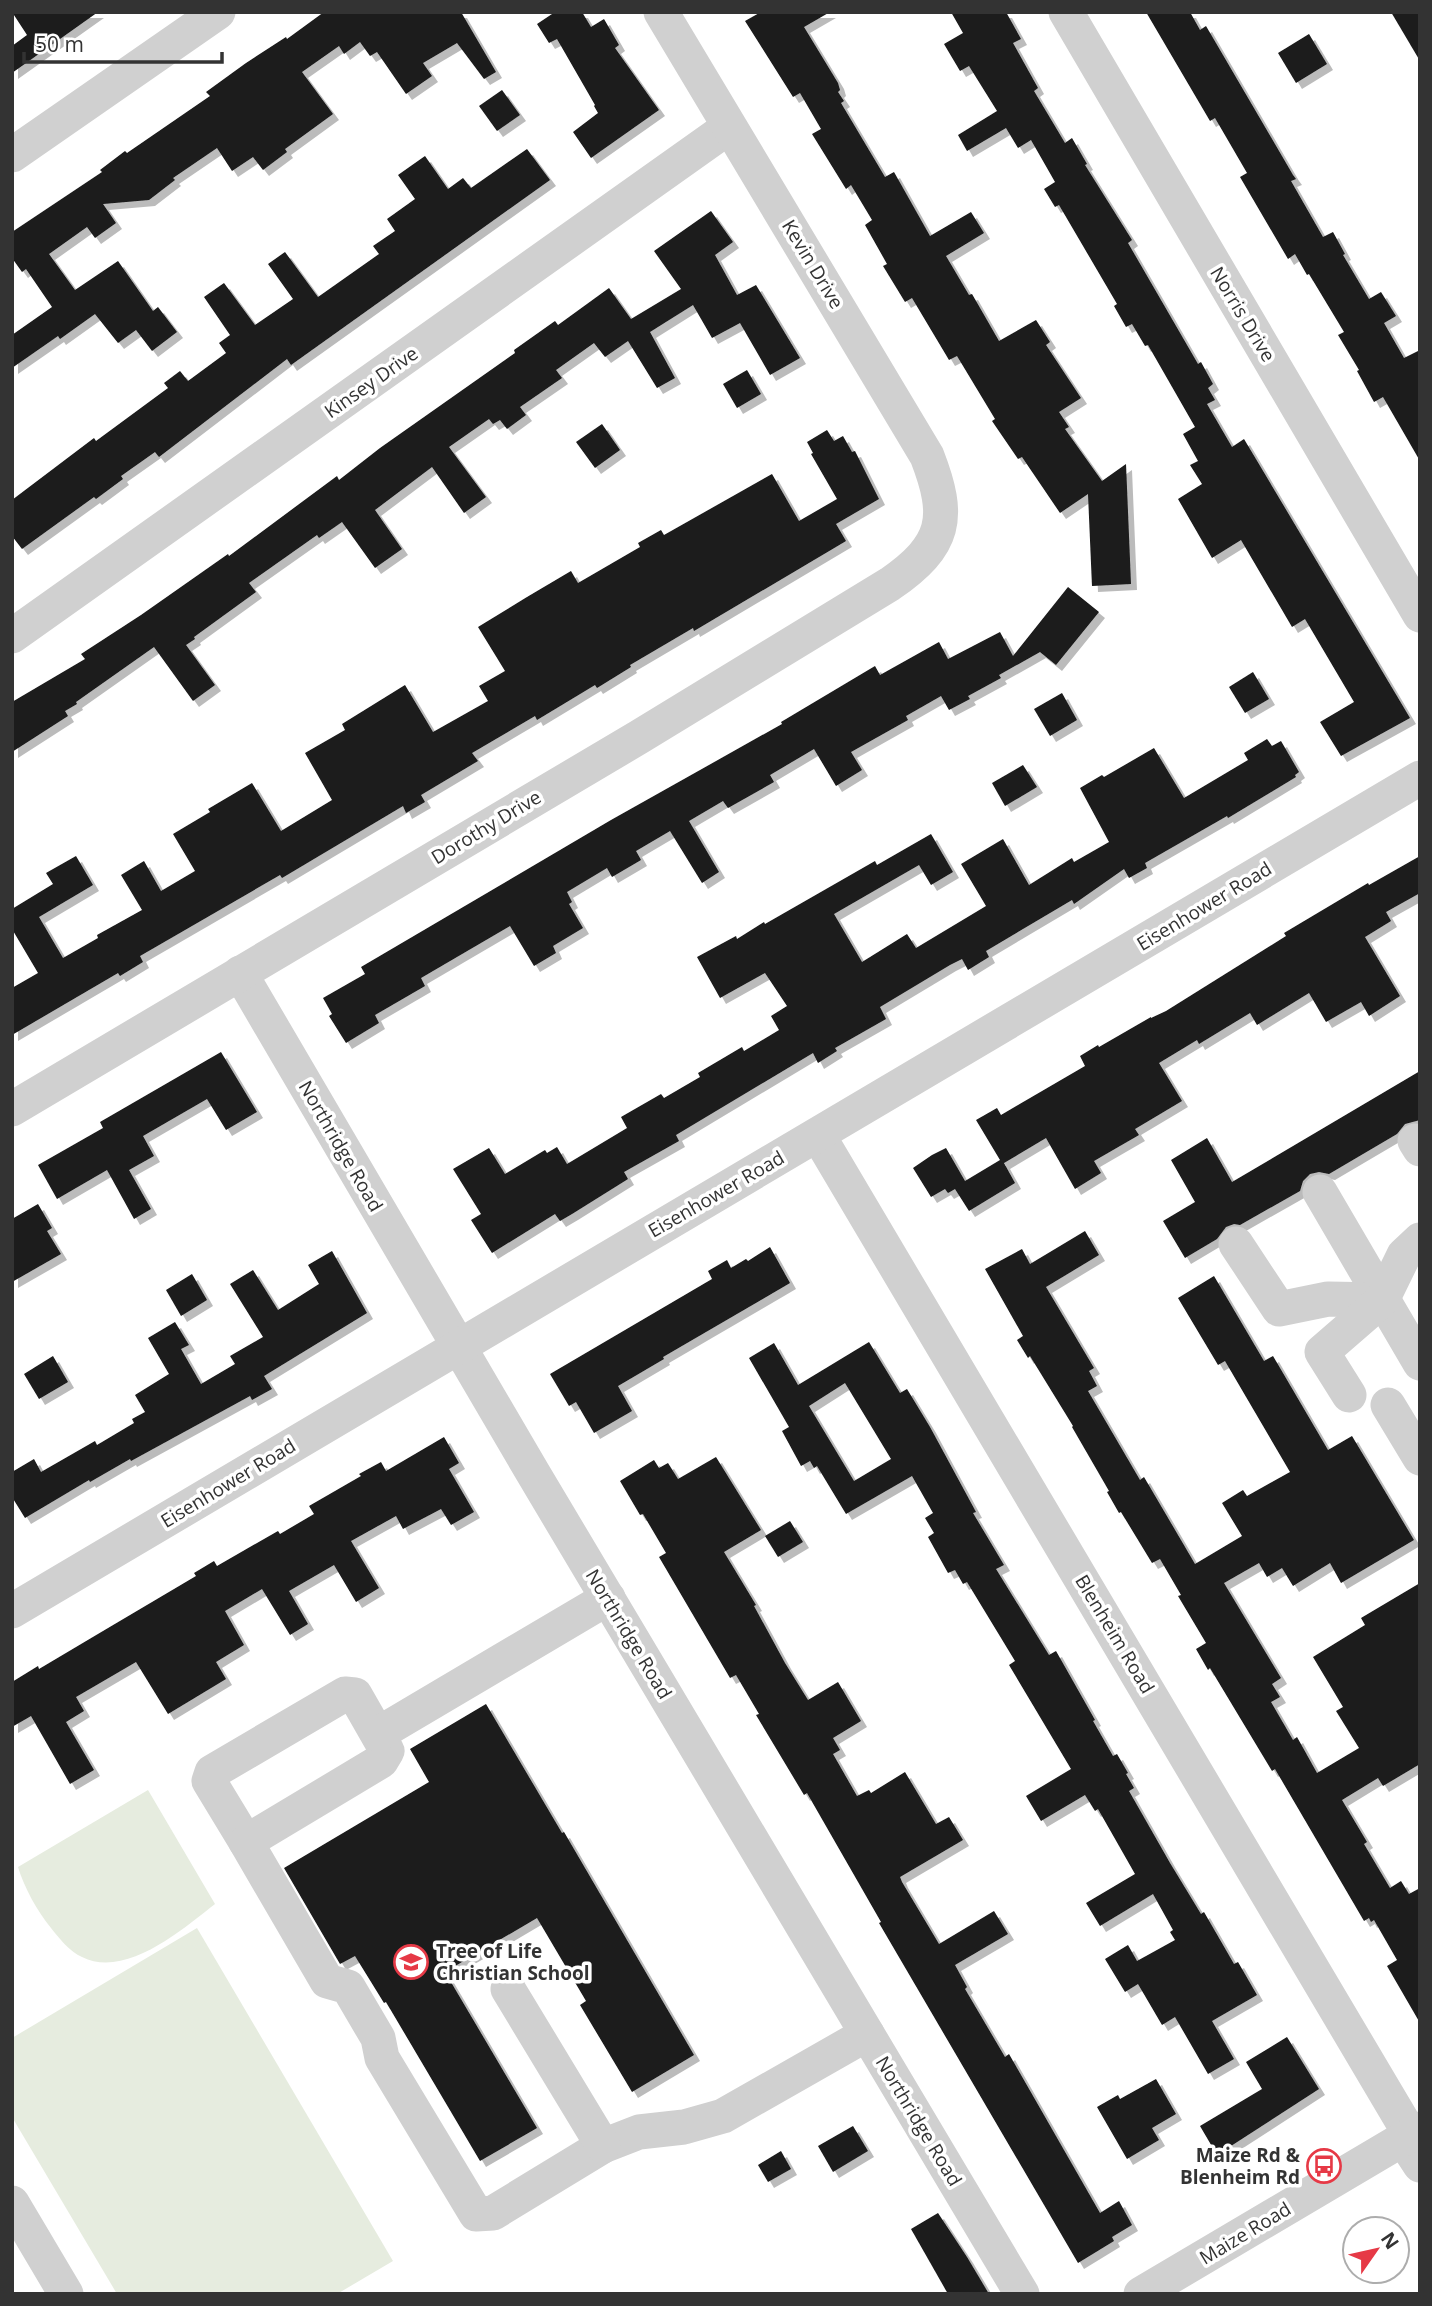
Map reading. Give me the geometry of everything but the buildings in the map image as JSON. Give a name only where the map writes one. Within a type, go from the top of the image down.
[{"type":"street","points":[[12,155],[218,12]]},
{"type":"street","name":"Kevin Drive","points":[[661,12],[928,456],[939,485],[941,524]]},
{"type":"street","name":"Norris Drive","points":[[1066,12],[1420,615]]},
{"type":"street","name":"Kinsey Drive","points":[[12,636],[729,127]]},
{"type":"street","name":"Dorothy Drive","points":[[12,1109],[639,737],[890,584],[911,569],[931,549],[941,524]]},
{"type":"street","name":"Eisenhower Road","points":[[12,1611],[1420,778]]},
{"type":"street","name":"Northridge Road","points":[[240,973],[1022,2294]]},
{"type":"street","name":"Blenheim Road","points":[[818,1135],[1413,2142]]},
{"type":"street","points":[[1320,1192],[1382,1300],[1416,1349]]},
{"type":"street","points":[[1349,1395],[1322,1352],[1382,1300],[1404,1255],[1420,1240]]},
{"type":"street","points":[[1236,1244],[1279,1309],[1328,1299],[1382,1300]]},
{"type":"street","points":[[1388,1405],[1420,1458]]},
{"type":"street","points":[[378,1734],[608,1598]]},
{"type":"street","points":[[246,1842],[381,1761],[387,1751],[355,1695],[345,1694],[212,1772],[209,1781],[327,1981],[348,1987],[378,2038],[382,2058],[476,2214],[493,2213],[603,2146],[639,2132],[684,2127],[723,2116],[867,2034]]},
{"type":"street","points":[[508,1989],[603,2146]]},
{"type":"street","name":"Maize Road","points":[[1141,2294],[1413,2142]]},
{"type":"street","points":[[12,2203],[66,2294]]},
{"type":"shaded area","points":[[148,1790],[215,1904],[170,1938],[135,1956],[117,1962],[99,1962],[82,1957],[65,1944],[36,1907],[18,1867]]},
{"type":"shaded area","points":[[197,1928],[393,2261],[337,2294],[117,2294],[12,2117],[12,2038]]},
{"type":"place","name":"Tree of Life Christian School","points":[[411,1962]]},
{"type":"place","name":"Maize Rd & Blenheim Rd","points":[[1324,2166]]}]
